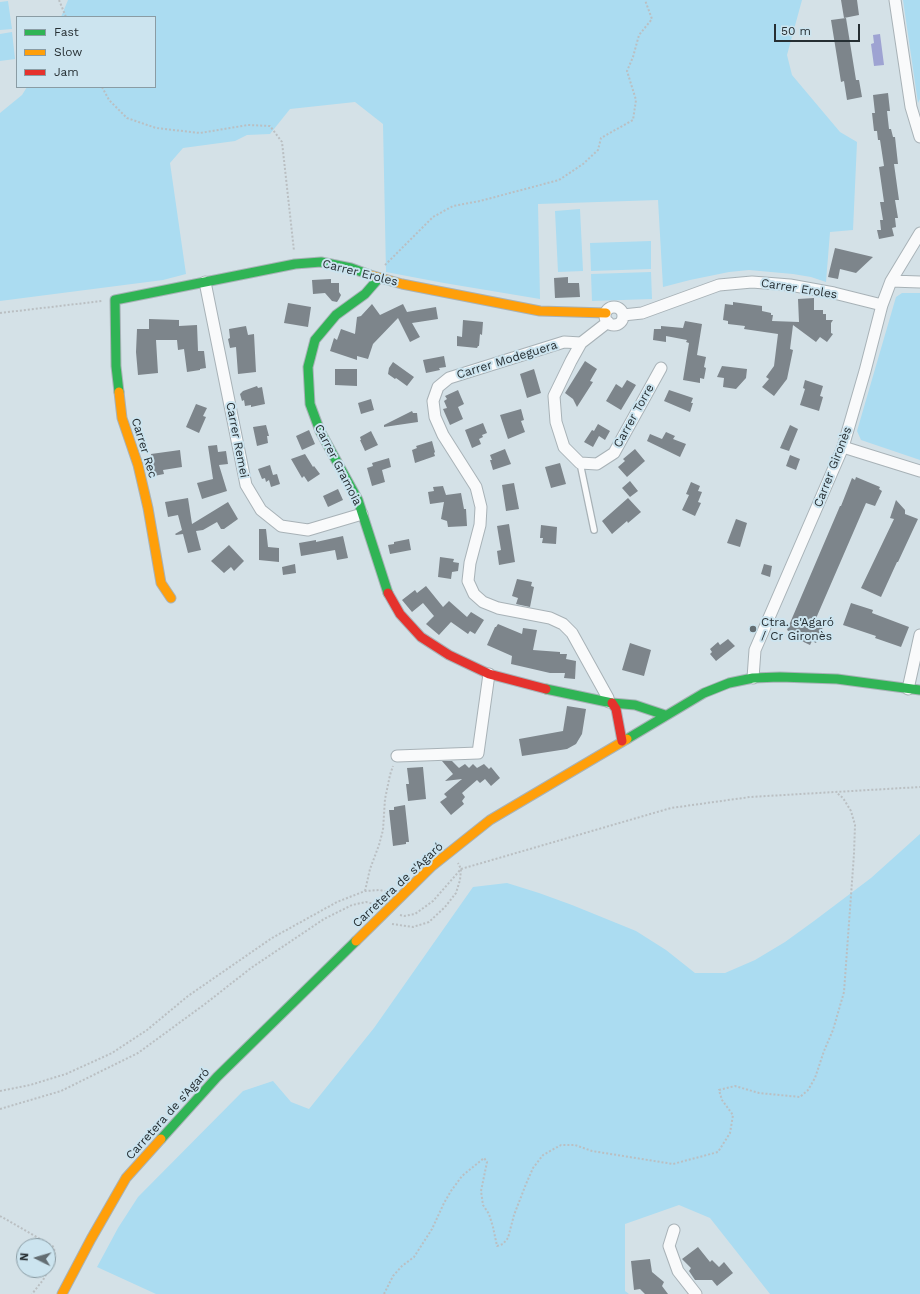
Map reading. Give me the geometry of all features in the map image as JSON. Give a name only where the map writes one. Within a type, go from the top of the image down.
[{"type":"street","points":[[895,0],[911,107],[920,137]]},
{"type":"street","name":"Carrer Gironès","points":[[753,678],[755,650],[843,447],[882,305],[891,281],[920,233]]},
{"type":"street","name":"Carrer Eroles","points":[[115,300],[295,264],[321,262],[351,268],[377,277],[540,311],[607,318],[609,309],[620,309],[623,315],[642,313],[719,285],[752,282],[790,285],[882,305]]},
{"type":"street","name":"Carrer Gramoia","points":[[377,277],[365,294],[336,315],[315,340],[308,368],[310,404],[320,431],[358,500],[387,591],[400,614],[421,636],[449,655],[489,674],[540,688],[611,702],[635,705],[665,715]]},
{"type":"street","points":[[891,281],[920,282]]},
{"type":"street","name":"Carrer Remei","points":[[205,282],[246,485],[261,510],[281,526],[308,530],[362,514]]},
{"type":"street","name":"Carrer Rec","points":[[115,300],[116,366],[122,418],[138,465],[148,508],[162,583],[171,598]]},
{"type":"street","points":[[580,463],[564,447],[556,422],[554,396],[571,361],[582,343],[607,318]]},
{"type":"street","name":"Carrer Modeguera","points":[[582,343],[564,342],[449,378],[438,387],[433,400],[435,417],[443,435],[476,487],[480,507],[480,525],[470,563],[468,581],[474,594],[483,602],[498,608],[550,618],[563,624],[572,633],[611,702]]},
{"type":"street","name":"Carrer Torre","points":[[580,463],[597,464],[614,454],[661,368]]},
{"type":"street","points":[[843,447],[920,471]]},
{"type":"street","points":[[908,689],[920,635]]},
{"type":"street","points":[[397,756],[478,753],[489,674]]},
{"type":"street","name":"Carretera de s'Agaró","points":[[62,1294],[126,1178],[217,1077],[431,867],[490,820],[622,741],[639,725],[665,715],[704,692],[729,683],[753,678],[780,677],[838,679],[920,690]]},
{"type":"street","points":[[611,702],[616,709],[622,741]]},
{"type":"street","points":[[618,722],[639,725],[635,705]]},
{"type":"street","points":[[674,1230],[669,1246],[678,1271],[696,1294]]},
{"type":"lane","points":[[580,463],[594,530]]},
{"type":"path","points":[[59,0],[66,16]]},
{"type":"path","points":[[377,277],[433,217],[453,206],[480,201],[559,180],[583,164],[598,150],[601,138],[633,120],[636,100],[627,71],[633,57],[639,35],[652,19],[644,0]]},
{"type":"path","points":[[103,88],[109,100],[127,118],[156,128],[200,133],[248,125],[270,126],[282,142],[295,264]]},
{"type":"path","points":[[0,313],[115,300]]},
{"type":"path","points":[[365,891],[370,869],[383,830],[385,799],[390,775],[397,756]]},
{"type":"path","points":[[399,914],[404,916],[415,914],[433,901],[461,869],[670,808],[750,797],[920,787]]},
{"type":"path","points":[[384,1294],[394,1276],[402,1266],[414,1257],[432,1229],[451,1191],[462,1176],[484,1158],[487,1162],[481,1191],[484,1205],[494,1226],[497,1246],[503,1244],[508,1238],[514,1215],[533,1168],[543,1155],[561,1145],[575,1145],[592,1151],[673,1164],[718,1152],[730,1133],[733,1115],[722,1100],[719,1090],[735,1086],[759,1093],[800,1097],[808,1090],[815,1078],[833,1030],[844,992],[855,825],[851,811],[843,798],[836,792]]},
{"type":"path","points":[[374,922],[413,927],[429,922],[445,907],[456,893],[460,880],[461,869],[453,849]]},
{"type":"path","points":[[0,1091],[30,1085],[66,1074],[112,1053],[147,1030],[188,996],[272,938],[337,902],[365,891],[380,890],[400,897]]},
{"type":"path","points":[[0,1109],[61,1091],[138,1053],[251,968],[324,919],[352,905],[366,902],[374,904]]},
{"type":"path","points":[[0,1216],[54,1247],[55,1258],[43,1280],[32,1294]]},
{"type":"shaded area","points":[[68,0],[802,0],[787,55],[792,75],[840,132],[857,142],[853,230],[830,232],[826,282],[811,277],[793,274],[749,270],[729,272],[663,287],[658,200],[538,204],[540,299],[386,272],[383,124],[355,102],[290,109],[270,134],[247,135],[235,141],[183,148],[170,163],[186,274],[163,280],[0,301],[0,113],[22,95],[26,88],[156,88],[156,16],[61,16]]},
{"type":"shaded area","points":[[903,0],[920,0],[920,99],[918,103]]},
{"type":"shaded area","points":[[8,1],[12,29],[0,30],[0,2]]},
{"type":"shaded area","points":[[12,32],[15,59],[0,61],[0,34]]},
{"type":"shaded area","points":[[880,34],[884,65],[874,66],[871,44],[874,43],[873,35]]},
{"type":"shaded area","points":[[580,209],[583,271],[558,272],[555,211]]},
{"type":"shaded area","points":[[651,241],[651,269],[591,271],[590,243]]},
{"type":"shaded area","points":[[651,272],[652,299],[592,301],[591,274]]},
{"type":"shaded area","points":[[902,293],[920,293],[920,460],[861,440],[857,431],[896,297]]},
{"type":"shaded area","points":[[920,834],[920,1294],[770,1294],[710,1218],[679,1205],[625,1224],[625,1291],[629,1294],[156,1294],[97,1267],[118,1228],[138,1197],[243,1091],[273,1081],[291,1102],[309,1109],[374,1028],[473,887],[507,883],[539,893],[636,931],[666,950],[695,973],[725,973],[755,960],[785,942],[871,878]]},
{"type":"building","points":[[841,0],[857,0],[859,15],[844,18]]},
{"type":"building","points":[[846,18],[856,80],[859,80],[862,97],[847,100],[844,81],[841,82],[831,20]]},
{"type":"building","points":[[888,93],[890,111],[887,111],[889,129],[891,129],[893,137],[895,137],[898,164],[894,164],[899,200],[895,200],[898,218],[895,218],[896,227],[892,228],[894,236],[879,239],[877,230],[881,230],[880,220],[883,220],[880,202],[884,202],[879,167],[884,166],[880,140],[878,140],[877,131],[874,131],[872,113],[875,113],[873,95]]},
{"type":"building","points":[[835,248],[873,257],[856,273],[840,269],[838,279],[828,277]]},
{"type":"building","points":[[568,277],[568,283],[579,283],[580,297],[555,298],[554,278]]},
{"type":"building","points":[[331,279],[331,283],[339,283],[339,292],[341,295],[337,302],[332,301],[325,293],[313,294],[312,280]]},
{"type":"building","points":[[814,298],[814,310],[823,310],[823,314],[826,314],[826,320],[833,320],[831,323],[831,333],[833,334],[827,342],[820,337],[816,342],[793,325],[790,349],[793,350],[787,379],[774,396],[762,387],[769,379],[766,377],[774,366],[778,334],[744,329],[745,326],[728,324],[728,321],[723,320],[725,304],[733,305],[733,302],[762,306],[762,311],[773,315],[772,321],[799,322],[798,299]]},
{"type":"building","points":[[288,303],[311,307],[308,327],[284,323]]},
{"type":"building","points":[[372,304],[380,315],[403,304],[407,312],[436,307],[438,319],[412,323],[420,337],[410,342],[398,318],[373,344],[368,359],[357,356],[357,360],[330,351],[334,338],[337,340],[341,329],[355,334],[357,317],[361,316]]},
{"type":"building","points":[[149,319],[179,320],[179,326],[197,325],[198,351],[204,351],[206,368],[187,372],[184,349],[178,350],[177,340],[156,340],[158,373],[138,375],[136,352],[137,329],[149,329]]},
{"type":"building","points":[[463,320],[483,322],[482,335],[480,334],[479,346],[477,348],[457,346],[457,336],[462,337]]},
{"type":"building","points":[[685,321],[702,324],[697,355],[706,357],[704,367],[706,368],[704,379],[700,378],[700,383],[683,380],[689,343],[686,342],[687,340],[666,336],[666,342],[653,340],[654,329],[661,329],[661,326],[683,328]]},
{"type":"building","points":[[246,326],[248,335],[254,334],[256,372],[238,374],[236,347],[230,348],[228,339],[230,338],[229,329]]},
{"type":"building","points":[[444,356],[446,367],[426,373],[423,360]]},
{"type":"building","points":[[585,361],[597,369],[590,381],[593,382],[577,407],[573,399],[565,393]]},
{"type":"building","points":[[393,362],[414,377],[407,386],[388,374],[389,368]]},
{"type":"building","points":[[722,366],[747,369],[746,378],[736,389],[723,387],[724,378],[717,377]]},
{"type":"building","points":[[335,369],[357,369],[357,386],[335,385]]},
{"type":"building","points":[[534,369],[541,393],[527,398],[520,374]]},
{"type":"building","points":[[627,380],[636,385],[621,410],[606,401],[616,384],[622,388]]},
{"type":"building","points":[[805,380],[823,386],[820,396],[823,397],[819,411],[800,405],[805,389],[803,388]]},
{"type":"building","points":[[257,386],[258,388],[262,387],[265,404],[251,407],[251,405],[245,406],[244,400],[242,401],[240,394],[243,391]]},
{"type":"building","points":[[458,390],[464,404],[458,407],[463,419],[450,425],[443,409],[447,408],[444,401],[447,399],[445,396]]},
{"type":"building","points":[[669,390],[693,398],[690,412],[664,401]]},
{"type":"building","points":[[371,399],[374,410],[361,414],[358,403]]},
{"type":"building","points":[[196,404],[207,408],[203,416],[206,417],[199,433],[186,427]]},
{"type":"building","points":[[521,409],[524,420],[521,421],[525,432],[508,439],[500,415]]},
{"type":"building","points":[[412,411],[413,413],[417,413],[418,422],[384,427],[384,425]]},
{"type":"building","points":[[483,423],[487,433],[482,435],[483,437],[479,439],[481,444],[472,448],[465,430]]},
{"type":"building","points":[[598,424],[610,431],[605,440],[599,436],[593,447],[584,442]]},
{"type":"building","points":[[266,425],[269,436],[267,436],[268,443],[257,446],[253,427]]},
{"type":"building","points":[[790,425],[798,429],[789,451],[780,448]]},
{"type":"building","points":[[309,430],[315,444],[302,450],[296,436]]},
{"type":"building","points":[[371,431],[378,445],[365,451],[360,437]]},
{"type":"building","points":[[666,432],[675,436],[673,439],[686,444],[680,457],[647,441],[650,434],[662,439]]},
{"type":"building","points":[[432,441],[435,456],[415,463],[412,450],[417,448],[416,446]]},
{"type":"building","points":[[217,445],[218,452],[226,451],[228,464],[219,465],[227,491],[202,499],[197,483],[213,479],[208,446]]},
{"type":"building","points":[[505,449],[511,464],[493,470],[490,455]]},
{"type":"building","points":[[635,449],[645,461],[627,477],[618,467],[625,461],[623,459]]},
{"type":"building","points":[[180,450],[182,467],[163,470],[164,474],[154,476],[151,454]]},
{"type":"building","points":[[305,454],[313,467],[314,466],[320,474],[308,482],[304,476],[302,478],[291,459]]},
{"type":"building","points":[[790,455],[800,459],[796,470],[786,466]]},
{"type":"building","points":[[389,458],[391,467],[382,470],[385,482],[372,486],[367,468],[373,466],[372,463]]},
{"type":"building","points":[[560,463],[566,484],[551,488],[545,467]]},
{"type":"building","points":[[270,465],[273,475],[277,474],[280,484],[271,487],[269,480],[266,482],[265,478],[262,479],[258,469]]},
{"type":"building","points":[[856,477],[880,487],[879,489],[882,491],[875,506],[866,503],[814,623],[823,627],[816,643],[812,641],[810,645],[789,635],[790,632],[787,630],[852,478],[855,480]]},
{"type":"building","points":[[630,481],[638,491],[630,497],[622,488]]},
{"type":"building","points":[[691,482],[700,486],[698,491],[702,492],[698,502],[701,503],[695,516],[682,510],[689,495],[686,494]]},
{"type":"building","points":[[514,483],[519,509],[506,511],[502,485]]},
{"type":"building","points":[[443,486],[446,495],[461,493],[464,509],[466,509],[467,526],[448,527],[447,521],[441,519],[444,502],[430,504],[428,492],[434,491],[433,487]]},
{"type":"building","points":[[338,489],[343,500],[328,507],[323,496]]},
{"type":"building","points":[[188,498],[192,524],[228,502],[238,519],[224,529],[221,529],[217,522],[203,530],[196,531],[201,550],[188,553],[183,534],[175,534],[182,530],[178,515],[168,517],[165,502]]},
{"type":"building","points":[[628,498],[641,512],[628,523],[627,521],[612,534],[602,521]]},
{"type":"building","points":[[896,500],[905,510],[905,514],[918,519],[881,597],[861,588],[894,519],[890,518]]},
{"type":"building","points":[[736,519],[747,523],[740,547],[727,543]]},
{"type":"building","points":[[509,524],[515,562],[499,565],[497,551],[501,550],[497,526]]},
{"type":"building","points":[[541,525],[557,527],[556,544],[542,543],[543,538],[540,538]]},
{"type":"building","points":[[259,529],[266,529],[268,547],[279,548],[279,562],[259,560]]},
{"type":"building","points":[[343,536],[348,558],[337,560],[335,550],[301,556],[299,543],[316,540],[316,542]]},
{"type":"building","points":[[409,539],[411,550],[390,554],[388,545],[394,544],[394,542]]},
{"type":"building","points":[[229,545],[244,561],[234,571],[231,567],[224,573],[211,561]]},
{"type":"building","points":[[440,557],[454,559],[453,562],[459,563],[458,571],[452,572],[451,579],[438,577]]},
{"type":"building","points":[[295,564],[296,573],[283,575],[282,567]]},
{"type":"building","points":[[764,564],[772,566],[770,577],[761,574]]},
{"type":"building","points":[[517,579],[532,582],[531,586],[534,587],[530,607],[516,604],[518,598],[512,596]]},
{"type":"building","points":[[426,586],[443,607],[449,601],[467,617],[471,612],[484,620],[475,634],[470,631],[468,634],[451,622],[439,635],[426,624],[434,616],[423,603],[412,612],[402,600],[415,590],[417,593]]},
{"type":"building","points":[[851,603],[873,610],[872,613],[909,627],[901,647],[875,638],[876,636],[843,625]]},
{"type":"building","points":[[498,624],[522,634],[523,628],[537,630],[533,650],[567,654],[566,659],[576,661],[575,679],[564,678],[565,673],[550,673],[511,664],[512,656],[487,645],[495,627]]},
{"type":"building","points":[[728,639],[735,646],[716,661],[710,654],[712,652],[710,649],[718,642],[720,645]]},
{"type":"building","points":[[630,643],[651,650],[644,676],[622,670]]},
{"type":"building","points":[[567,706],[586,709],[582,734],[576,744],[567,749],[522,756],[519,739],[563,731]]},
{"type":"building","points":[[442,761],[452,761],[459,768],[465,764],[469,768],[473,764],[477,768],[484,764],[489,769],[491,767],[500,778],[491,786],[485,779],[480,783],[477,780],[462,793],[465,797],[462,801],[464,804],[451,815],[440,802],[447,797],[444,794],[462,779],[445,781],[453,774]]},
{"type":"building","points":[[423,767],[426,799],[408,801],[406,784],[409,784],[407,768]]},
{"type":"building","points":[[405,805],[409,842],[406,842],[406,844],[393,846],[389,810],[394,810],[394,807]]},
{"type":"building","points":[[698,1247],[710,1262],[712,1260],[719,1267],[724,1262],[733,1273],[717,1286],[712,1280],[695,1280],[689,1271],[691,1268],[682,1259]]},
{"type":"building","points":[[650,1259],[652,1272],[664,1282],[662,1286],[668,1294],[645,1294],[640,1289],[634,1290],[631,1261]]},
{"type":"traffic: fast","points":[[119,392],[116,366],[115,300],[295,264],[321,262],[351,268],[370,275]]},
{"type":"traffic: fast","points":[[379,278],[365,294],[336,315],[315,340],[308,367],[310,404],[320,431],[358,500],[388,593]]},
{"type":"traffic: fast","points":[[627,739],[704,693],[729,683],[753,678],[780,677],[837,679],[920,690]]},
{"type":"traffic: fast","points":[[546,689],[612,703],[635,705],[665,715]]},
{"type":"traffic: fast","points":[[161,1139],[217,1077],[356,941]]},
{"type":"traffic: slow","points":[[370,275],[402,284],[540,311],[606,313]]},
{"type":"traffic: slow","points":[[119,392],[122,418],[138,465],[148,508],[161,583],[171,598]]},
{"type":"traffic: slow","points":[[356,941],[431,867],[490,820],[627,739]]},
{"type":"traffic: slow","points":[[62,1294],[126,1178],[161,1139]]},
{"type":"traffic: jam","points":[[388,593],[400,614],[421,637],[449,655],[489,674],[546,689]]},
{"type":"traffic: jam","points":[[612,703],[616,709],[622,741]]},
{"type":"place","name":"Ctra. s'Agaró / Cr Gironès","points":[[753,629]]}]
